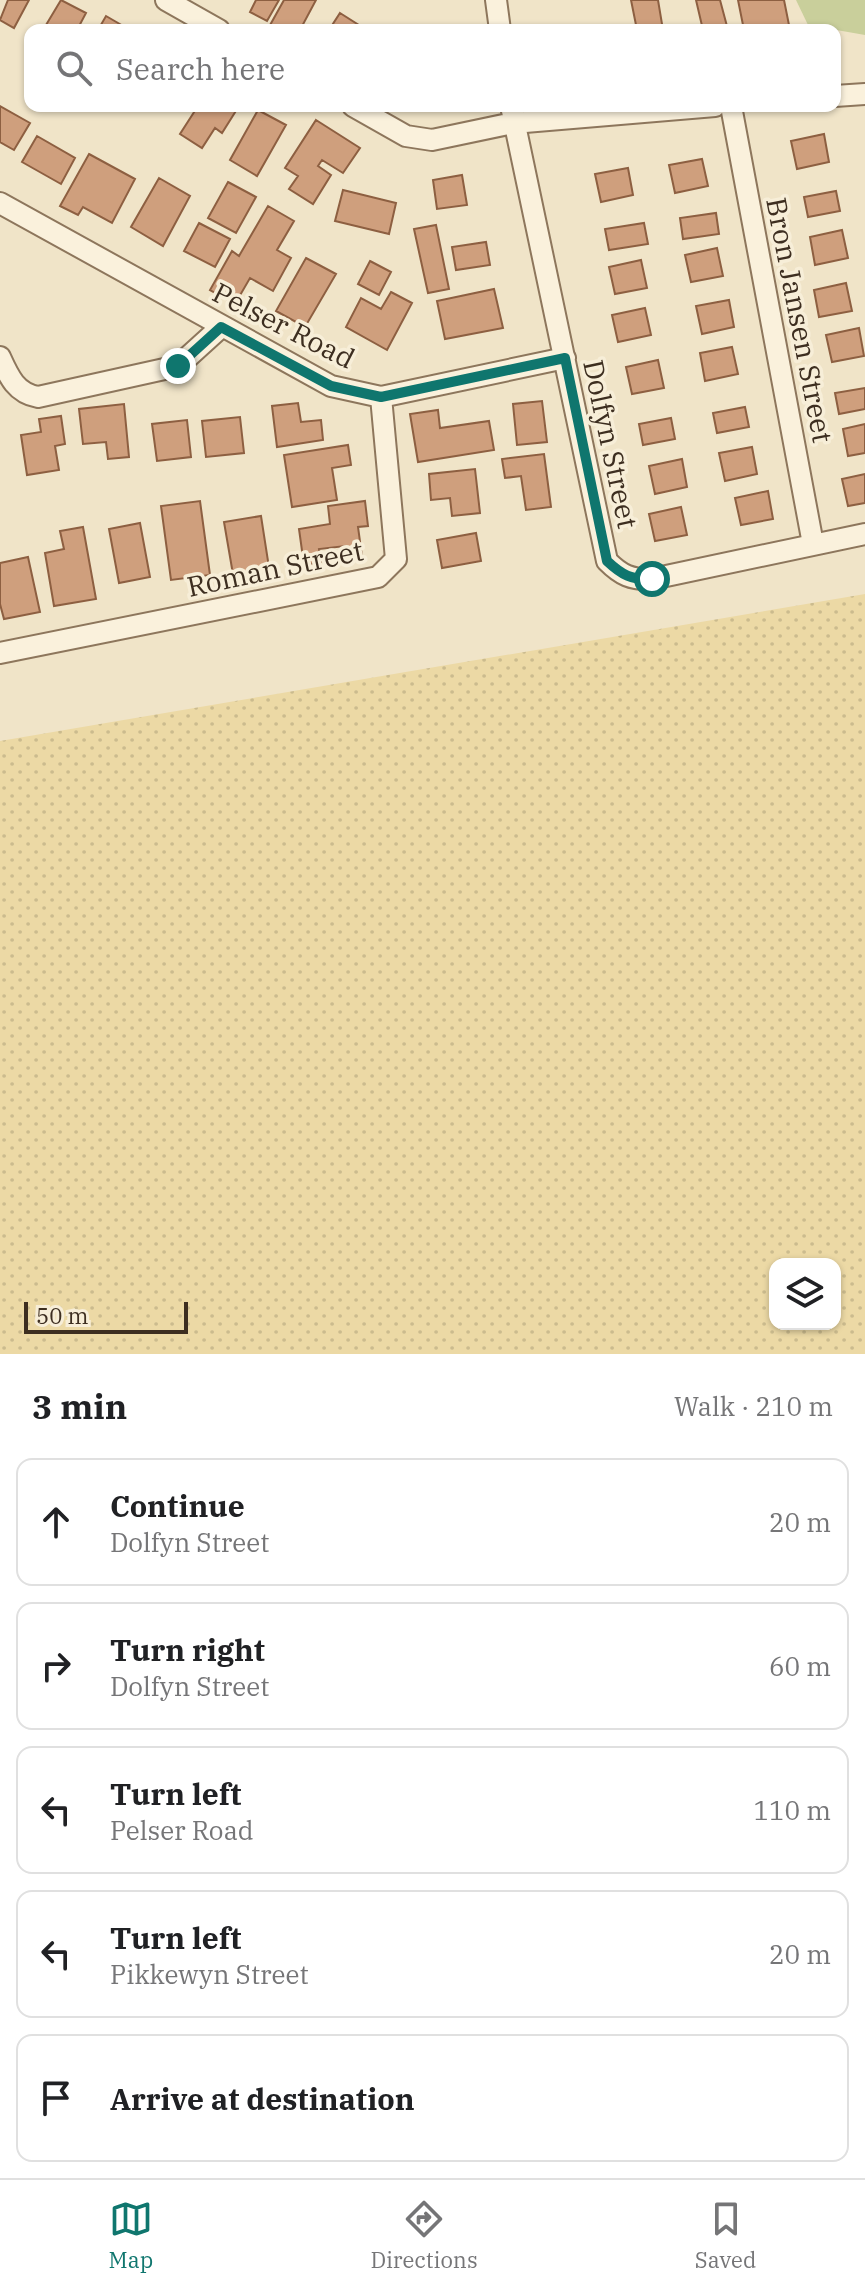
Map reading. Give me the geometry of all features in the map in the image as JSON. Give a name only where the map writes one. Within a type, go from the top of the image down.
[{"type":"street","points":[[166,0],[208,24]]},
{"type":"street","points":[[496,0],[499,24]]},
{"type":"street","points":[[841,96],[865,94]]},
{"type":"street","points":[[364,112],[406,136],[432,140],[512,114],[563,112]]},
{"type":"street","name":"Bron Jansen Street","points":[[732,112],[813,544]]},
{"type":"street","name":"Dolfyn Street","points":[[512,114],[607,561],[621,575],[637,580],[652,579],[865,534]]},
{"type":"street","name":"Pelser Road","points":[[0,203],[331,386],[381,397],[565,358]]},
{"type":"street","points":[[0,357],[8,376],[24,394],[38,397],[178,366],[221,327]]},
{"type":"street","name":"Roman Street","points":[[0,653],[378,577],[396,559],[381,397]]},
{"type":"sand","points":[[865,594],[865,1354],[0,1354],[0,741]]},
{"type":"green space","points":[[796,0],[865,0],[865,35],[841,31],[841,24],[808,24]]},
{"type":"building","points":[[8,0],[29,0],[14,28],[0,20]]},
{"type":"building","points":[[61,0],[86,13],[80,24],[47,24]]},
{"type":"building","points":[[256,0],[279,0],[267,21],[250,12]]},
{"type":"building","points":[[284,0],[316,0],[303,24],[271,24]]},
{"type":"building","points":[[631,0],[658,0],[662,24],[636,24]]},
{"type":"building","points":[[696,0],[720,0],[726,24],[702,24]]},
{"type":"building","points":[[738,0],[784,0],[789,24],[743,24]]},
{"type":"building","points":[[340,13],[357,24],[333,24]]},
{"type":"building","points":[[106,16],[120,24],[101,24]]},
{"type":"building","points":[[0,106],[30,123],[14,150],[0,142]]},
{"type":"building","points":[[194,112],[235,112],[222,133],[215,128],[202,148],[180,134]]},
{"type":"building","points":[[257,112],[286,125],[257,176],[230,160]]},
{"type":"building","points":[[316,120],[360,148],[343,173],[322,160],[318,166],[331,175],[313,204],[289,189],[298,176],[285,168]]},
{"type":"building","points":[[824,134],[829,162],[797,169],[791,141]]},
{"type":"building","points":[[37,136],[75,158],[61,184],[22,162]]},
{"type":"building","points":[[89,154],[135,179],[112,223],[83,207],[78,215],[60,206]]},
{"type":"building","points":[[702,159],[708,186],[675,193],[669,165]]},
{"type":"building","points":[[628,168],[633,195],[601,202],[595,174]]},
{"type":"building","points":[[462,175],[467,205],[437,209],[433,180]]},
{"type":"building","points":[[159,178],[190,196],[163,246],[131,227]]},
{"type":"building","points":[[228,182],[256,197],[236,233],[208,218]]},
{"type":"building","points":[[343,190],[396,203],[389,234],[335,221]]},
{"type":"building","points":[[836,191],[840,211],[808,217],[804,197]]},
{"type":"building","points":[[268,206],[294,221],[277,250],[291,258],[273,291],[250,278],[235,304],[210,290],[232,251],[239,256]]},
{"type":"building","points":[[716,213],[719,234],[683,239],[680,218]]},
{"type":"building","points":[[199,223],[230,239],[215,267],[184,251]]},
{"type":"building","points":[[644,223],[648,244],[609,250],[605,229]]},
{"type":"building","points":[[436,225],[449,289],[428,293],[414,229]]},
{"type":"building","points":[[842,230],[848,258],[815,265],[810,237]]},
{"type":"building","points":[[486,242],[490,265],[456,270],[452,247]]},
{"type":"building","points":[[717,248],[723,276],[691,282],[685,255]]},
{"type":"building","points":[[306,258],[336,274],[305,327],[276,311]]},
{"type":"building","points":[[641,260],[647,288],[615,294],[609,267]]},
{"type":"building","points":[[370,261],[391,272],[379,295],[358,284]]},
{"type":"building","points":[[846,283],[852,311],[819,317],[814,290]]},
{"type":"building","points":[[494,289],[503,328],[445,339],[437,301]]},
{"type":"building","points":[[391,292],[412,303],[387,350],[346,327],[361,298],[381,309]]},
{"type":"building","points":[[729,300],[734,327],[702,334],[696,306]]},
{"type":"building","points":[[645,308],[651,335],[618,342],[612,315]]},
{"type":"building","points":[[859,328],[864,356],[832,362],[826,335]]},
{"type":"building","points":[[732,347],[738,374],[705,381],[700,353]]},
{"type":"building","points":[[658,360],[664,388],[632,394],[626,367]]},
{"type":"building","points":[[865,388],[865,409],[839,414],[835,393]]},
{"type":"building","points":[[542,401],[547,442],[517,445],[513,404]]},
{"type":"building","points":[[298,403],[301,422],[321,420],[323,440],[277,447],[272,406]]},
{"type":"building","points":[[124,404],[129,457],[108,459],[106,442],[83,444],[79,409]]},
{"type":"building","points":[[745,407],[749,427],[717,433],[713,413]]},
{"type":"building","points":[[438,410],[440,428],[489,421],[494,450],[418,462],[410,414]]},
{"type":"building","points":[[61,416],[65,444],[55,446],[59,470],[27,475],[21,435],[41,432],[39,419]]},
{"type":"building","points":[[240,417],[244,453],[206,457],[202,421]]},
{"type":"building","points":[[671,418],[675,439],[643,445],[639,424]]},
{"type":"building","points":[[187,420],[191,457],[157,461],[152,424]]},
{"type":"building","points":[[865,424],[865,453],[848,456],[843,429]]},
{"type":"building","points":[[348,445],[351,465],[332,468],[337,500],[292,507],[284,455]]},
{"type":"building","points":[[752,447],[757,474],[725,481],[719,453]]},
{"type":"building","points":[[544,454],[551,507],[526,510],[521,476],[505,478],[502,459]]},
{"type":"building","points":[[682,459],[687,487],[655,494],[649,466]]},
{"type":"building","points":[[475,469],[480,513],[452,516],[450,498],[431,500],[429,474]]},
{"type":"building","points":[[865,474],[865,503],[848,506],[842,479]]},
{"type":"building","points":[[768,491],[773,519],[741,525],[735,498]]},
{"type":"building","points":[[200,501],[210,575],[171,580],[161,506]]},
{"type":"building","points":[[365,501],[368,526],[358,527],[362,556],[347,558],[345,546],[319,549],[321,562],[304,565],[299,529],[330,524],[328,506]]},
{"type":"building","points":[[681,507],[687,535],[655,541],[649,514]]},
{"type":"building","points":[[261,516],[270,574],[234,580],[224,522]]},
{"type":"building","points":[[140,523],[150,577],[119,583],[109,529]]},
{"type":"building","points":[[83,527],[96,599],[54,606],[45,553],[64,549],[60,531]]},
{"type":"building","points":[[476,533],[481,561],[442,568],[437,540]]},
{"type":"building","points":[[28,557],[40,612],[4,619],[0,604],[0,563]]},
{"type":"route","points":[[178,366],[221,327],[331,386],[381,397],[565,358],[607,561],[621,575],[637,580],[652,579]]}]
